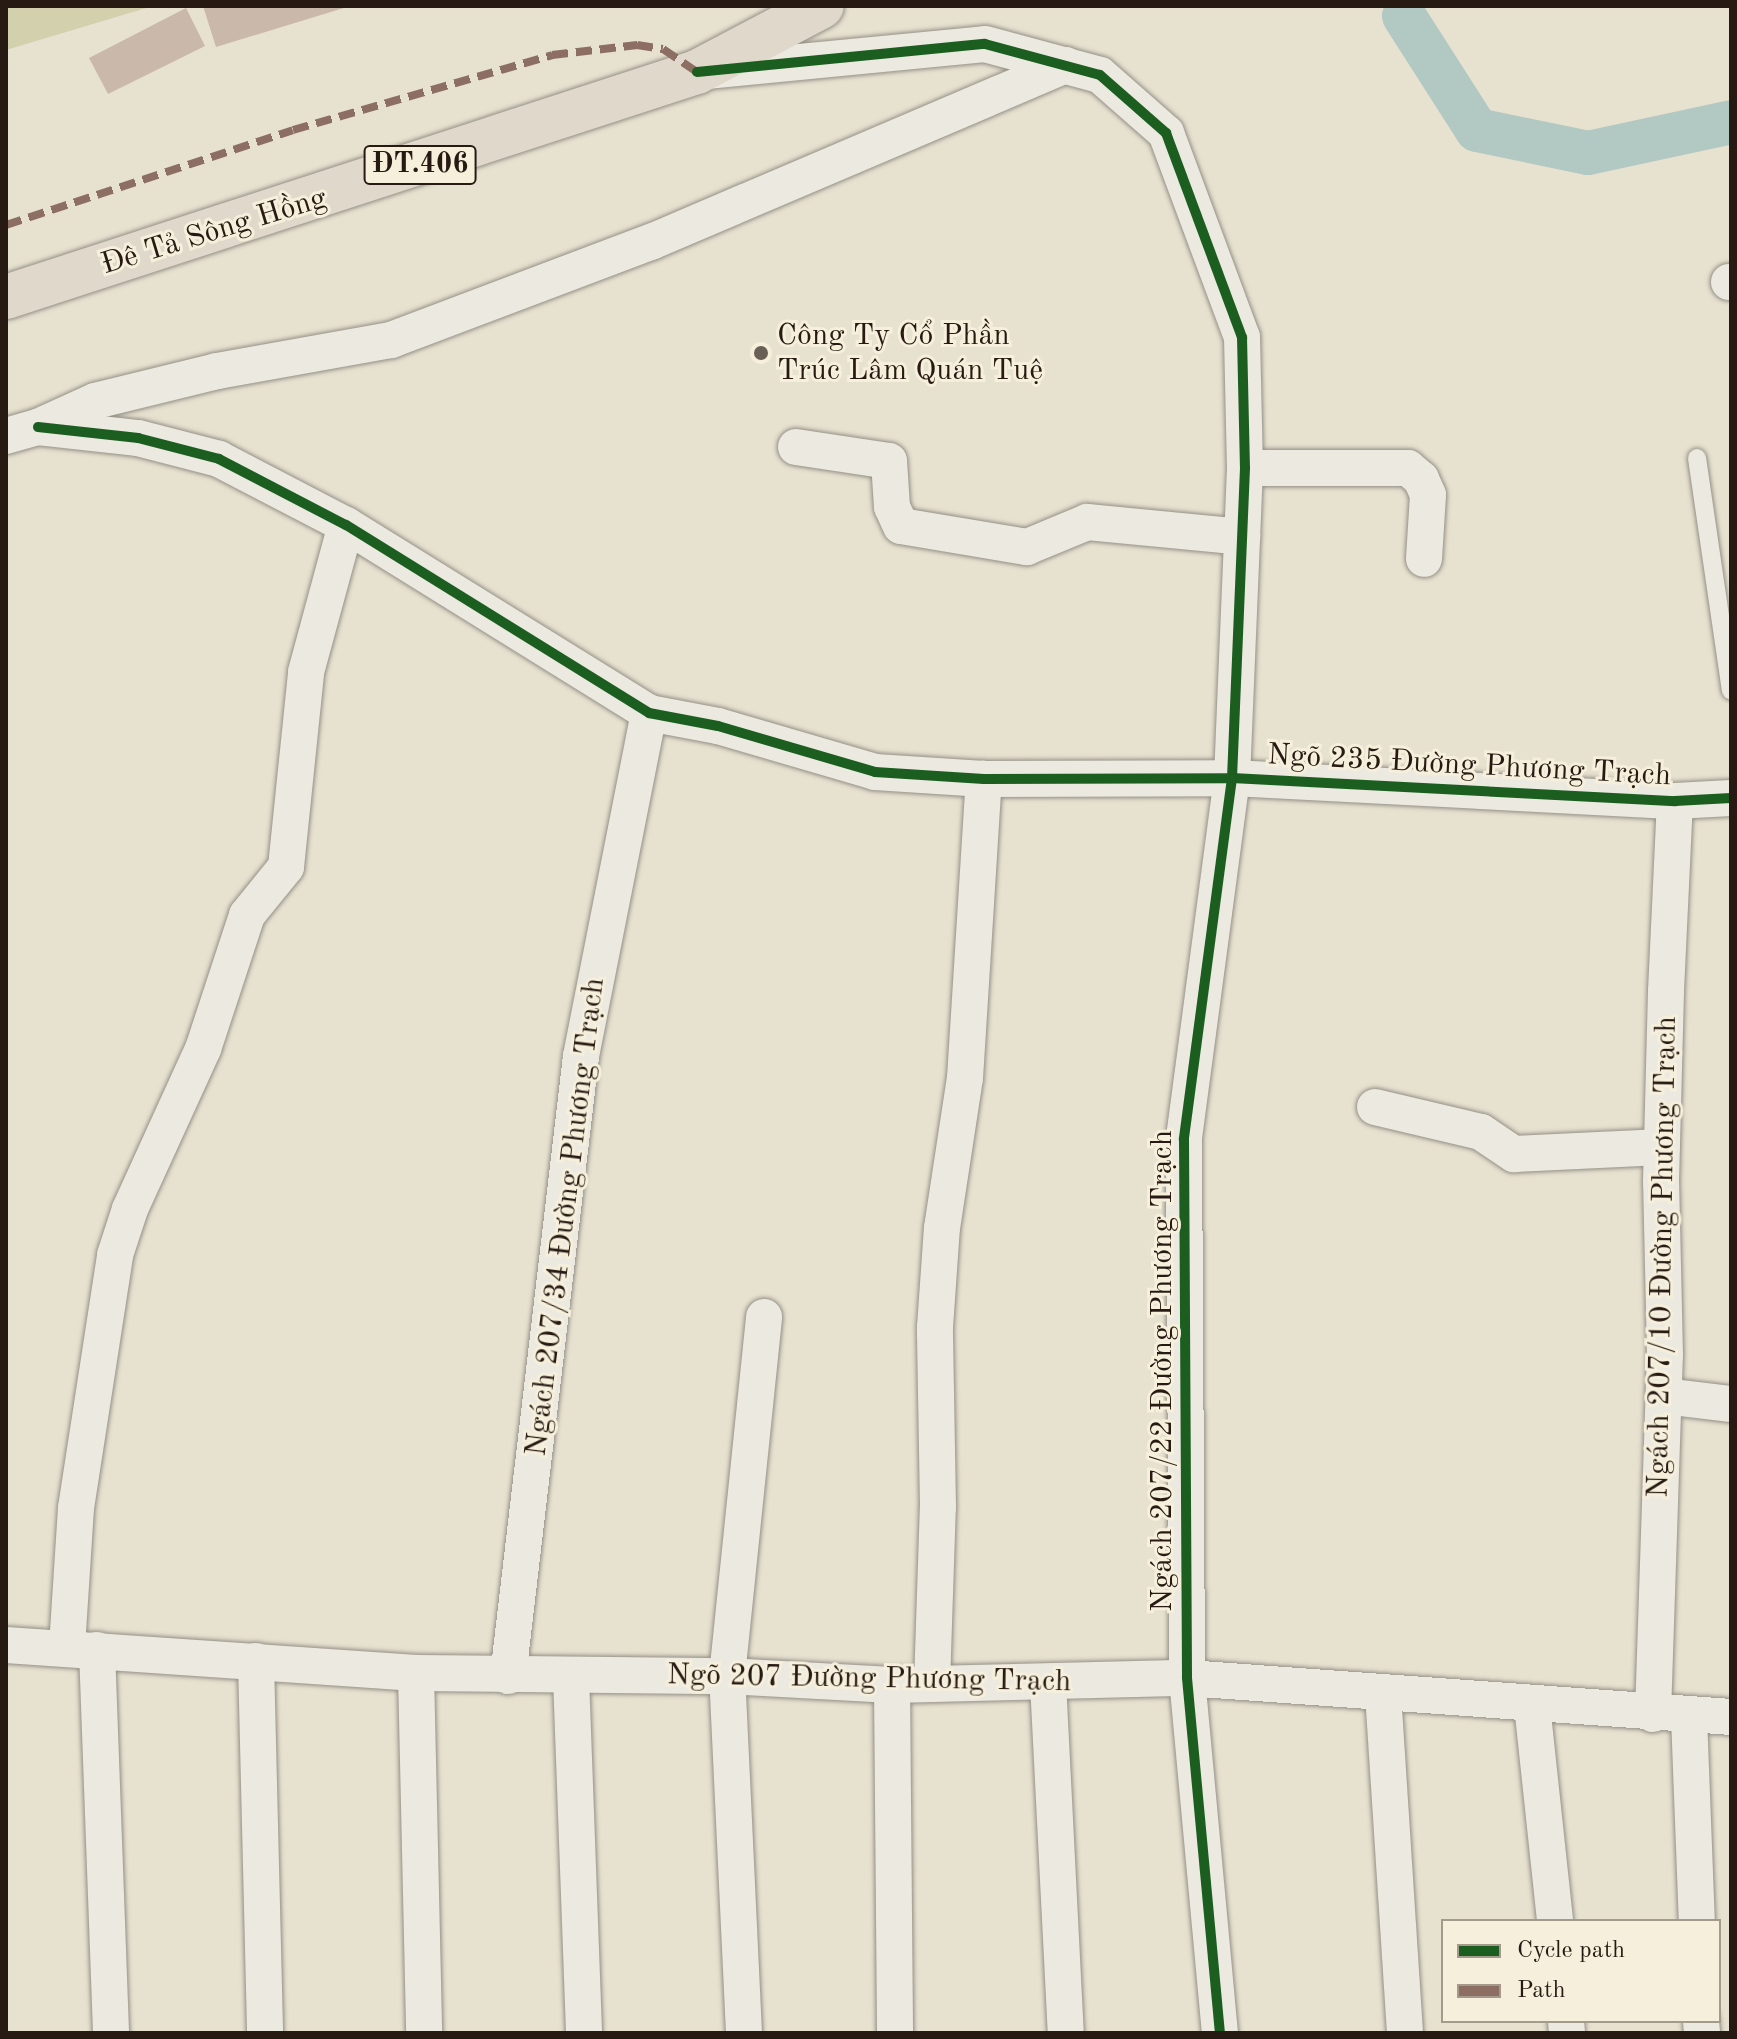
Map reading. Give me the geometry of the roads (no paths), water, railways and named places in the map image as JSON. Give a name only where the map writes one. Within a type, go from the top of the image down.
[{"type":"main road","name":"Đê Tả Sông Hồng","points":[[6,297],[697,72],[822,6]]},
{"type":"street","name":"Ngách 207/22 Đường Phương Trạch","points":[[697,72],[985,44],[1100,75],[1166,133],[1242,337],[1245,468],[1232,778],[1184,1139],[1187,1678],[1220,2033]]},
{"type":"street","points":[[22,432],[110,397],[217,371],[391,340],[651,242],[1066,65]]},
{"type":"street","name":"Ngõ 235 Đường Phương Trạch","points":[[22,432],[138,438],[219,459],[346,525],[649,713],[718,726],[875,772],[984,779],[1232,778],[1675,801],[1731,798]]},
{"type":"street","points":[[796,447],[889,461],[892,507],[901,526],[1027,547],[1087,522],[1242,537]]},
{"type":"street","points":[[1245,468],[1408,468],[1421,479],[1428,495],[1424,559]]},
{"type":"street","points":[[111,2033],[82,1648],[76,1508],[115,1255],[130,1209],[203,1049],[247,915],[286,867],[306,672],[346,525]]},
{"type":"street","name":"Ngách 207/34 Đường Phương Trạch","points":[[508,1676],[581,1056],[649,713]]},
{"type":"street","points":[[932,1684],[938,1507],[935,1327],[942,1228],[965,1078],[984,779]]},
{"type":"street","name":"Ngách 207/10 Đường Phương Trạch","points":[[1653,1714],[1664,1396],[1662,1147],[1675,801]]},
{"type":"street","points":[[1375,1107],[1481,1132],[1514,1154],[1662,1147]]},
{"type":"street","points":[[744,2033],[727,1676],[764,1317]]},
{"type":"street","points":[[1664,1396],[1731,1404]]},
{"type":"street","name":"Ngõ 207 Đường Phương Trạch","points":[[6,1645],[416,1673],[508,1676],[727,1676],[892,1685],[1187,1678],[1689,1717],[1731,1717]]},
{"type":"street","points":[[256,1661],[265,2033]]},
{"type":"street","points":[[416,1673],[424,2033]]},
{"type":"street","points":[[571,1677],[584,2033]]},
{"type":"street","points":[[1048,1682],[1066,2033]]},
{"type":"street","points":[[892,1685],[895,2033]]},
{"type":"street","points":[[1383,1693],[1405,2033]]},
{"type":"street","points":[[1532,1705],[1555,1919]]},
{"type":"street","points":[[1689,1717],[1697,1919]]},
{"type":"lane","points":[[1697,458],[1731,691]]},
{"type":"waterway","points":[[1404,16],[1477,130],[1588,153],[1731,122]]},
{"type":"place","name":"Công Ty Cổ Phần Trúc Lâm Quán Tuệ","points":[[761,353]]}]
